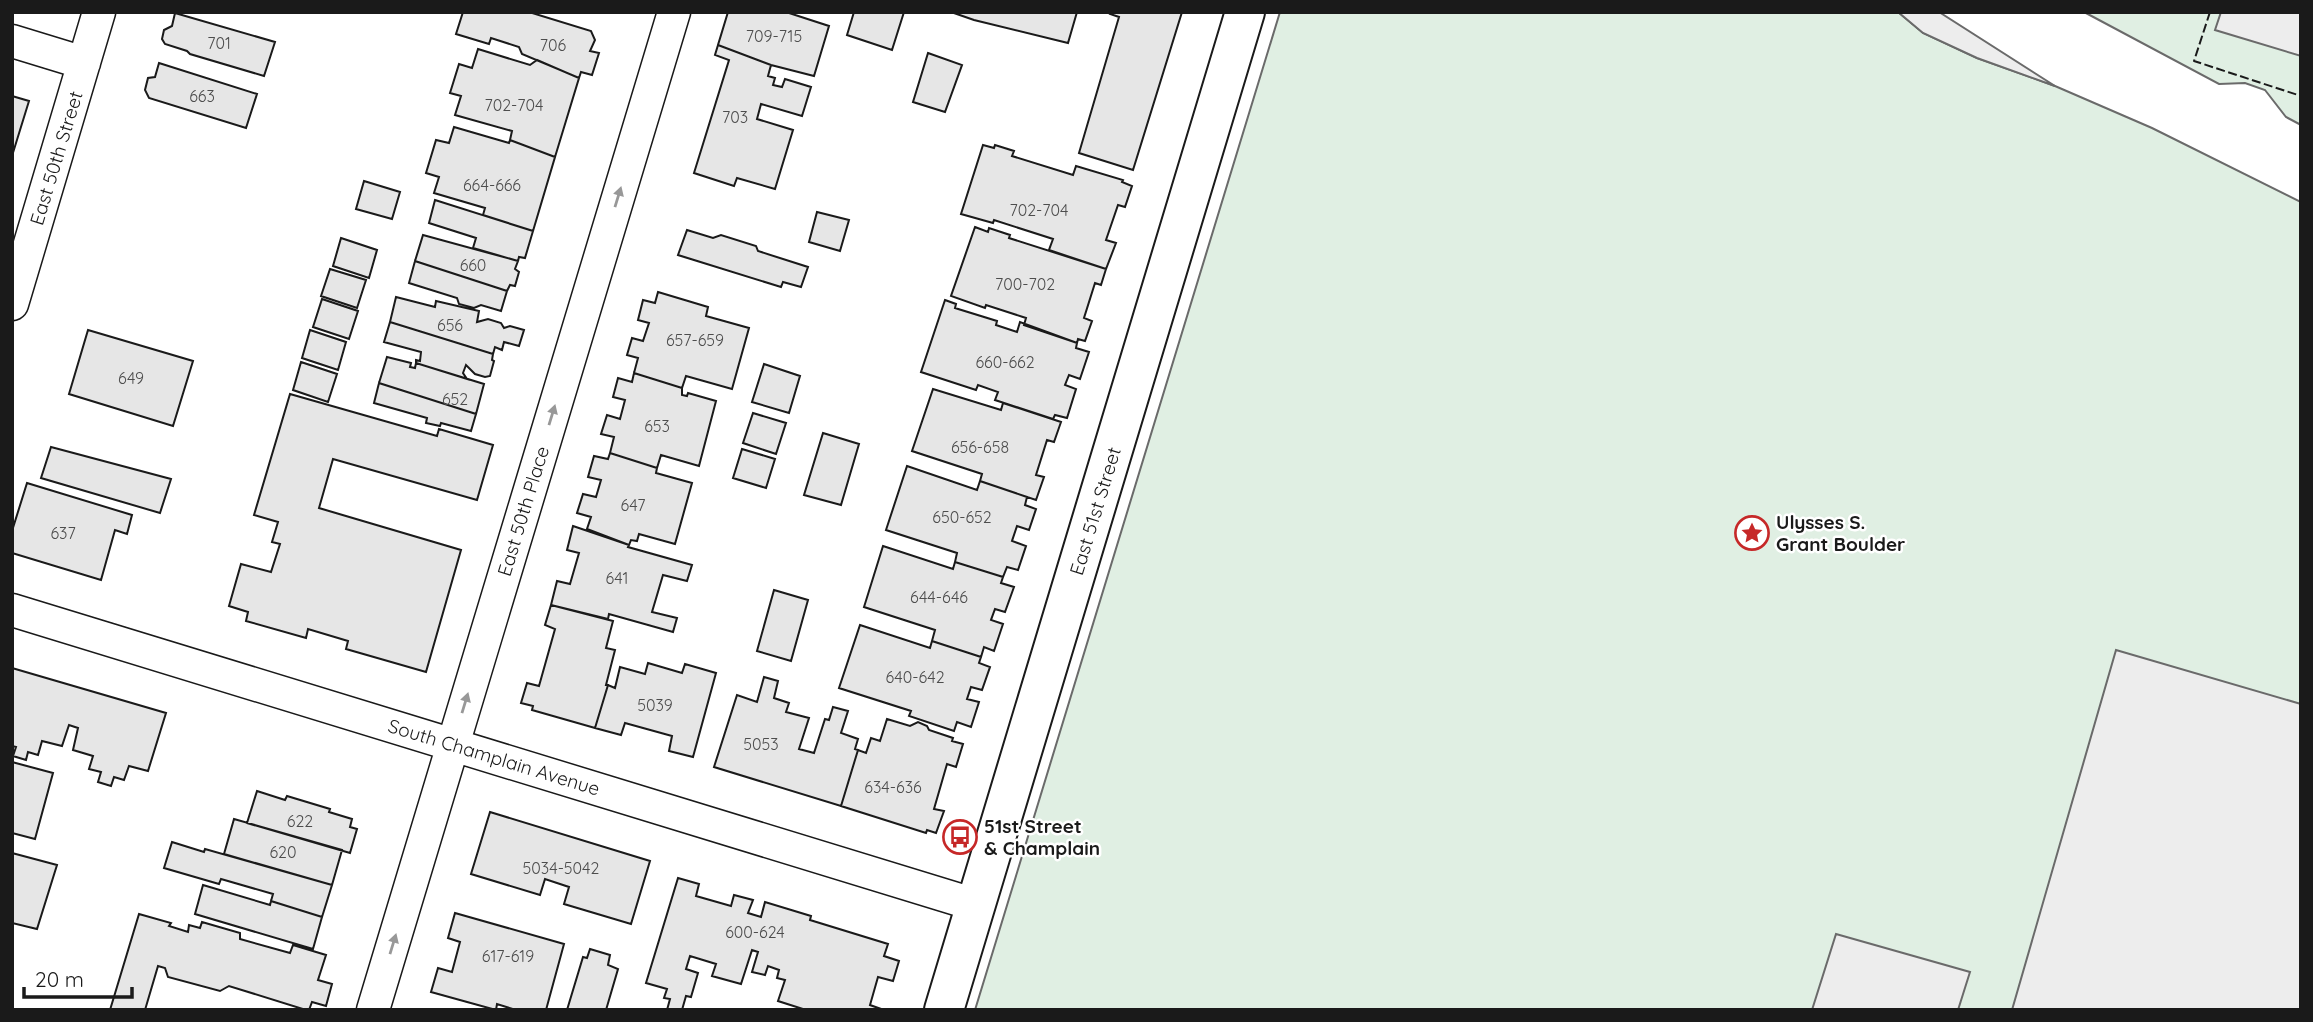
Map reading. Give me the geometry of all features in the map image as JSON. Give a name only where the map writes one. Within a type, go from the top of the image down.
[{"type":"main road","name":"East 51st Street","points":[[944,1010],[1245,12]]},
{"type":"street","name":"East 50th Street","points":[[12,303],[99,12]]},
{"type":"street","name":"East 50th Place","points":[[373,1010],[674,12]]},
{"type":"street","points":[[12,41],[84,63]]},
{"type":"street","name":"South Champlain Avenue","points":[[12,610],[976,905]]},
{"type":"green space","points":[[1280,12],[1898,12],[1923,33],[1977,58],[2055,86],[2152,128],[2301,202],[2301,1010],[975,1010]]},
{"type":"green space","points":[[2084,12],[2301,12],[2301,125],[2286,117],[2265,90],[2245,83],[2219,84]]},
{"type":"shaded area","points":[[1898,12],[1939,12],[2055,86],[1977,58],[1923,33]]},
{"type":"shaded area","points":[[2221,12],[2301,12],[2301,56],[2215,30]]},
{"type":"shaded area","points":[[2116,650],[2301,704],[2301,1010],[2012,1010]]},
{"type":"shaded area","points":[[1836,934],[1970,972],[1958,1010],[1812,1010]]},
{"type":"building","points":[[463,12],[529,12],[591,31],[595,40],[590,51],[599,53],[592,75],[581,72],[579,78],[522,54],[519,47],[491,38],[489,44],[456,34]]},
{"type":"building","points":[[728,12],[786,12],[829,26],[814,76],[771,65],[718,45]]},
{"type":"building","points":[[854,12],[904,12],[892,50],[847,35]]},
{"type":"building","points":[[951,12],[1077,12],[1068,43]]},
{"type":"building","points":[[1182,12],[1133,170],[1079,153],[1119,17],[1110,14]]},
{"type":"building","points":[[175,13],[275,42],[264,76],[165,44],[162,39],[164,30],[172,26]]},
{"type":"building","points":[[718,45],[771,65],[768,76],[775,78],[773,85],[782,87],[785,79],[811,87],[802,116],[761,104],[757,119],[793,130],[775,189],[737,178],[734,186],[694,173],[729,60],[715,55]]},
{"type":"building","points":[[478,49],[530,65],[537,60],[579,78],[555,157],[510,140],[512,131],[455,115],[461,96],[450,93],[459,64],[472,68]]},
{"type":"building","points":[[928,53],[962,65],[945,112],[913,102]]},
{"type":"building","points":[[159,63],[257,94],[246,128],[149,98],[145,90],[148,78],[155,77]]},
{"type":"building","points":[[12,96],[29,101],[12,156]]},
{"type":"building","points":[[454,127],[509,143],[510,140],[555,157],[533,231],[483,215],[485,208],[434,193],[439,177],[426,173],[436,140],[449,143]]},
{"type":"building","points":[[983,145],[994,148],[995,145],[1014,151],[1012,156],[1073,175],[1076,166],[1123,180],[1122,182],[1132,186],[1125,207],[1118,205],[1106,240],[1116,243],[1106,269],[1049,250],[1053,239],[994,220],[993,223],[961,214]]},
{"type":"building","points":[[364,181],[400,192],[392,219],[356,209]]},
{"type":"building","points":[[435,200],[533,231],[525,258],[519,257],[518,261],[473,248],[476,238],[429,223]]},
{"type":"building","points":[[817,212],[849,220],[840,251],[809,242]]},
{"type":"building","points":[[975,227],[988,232],[989,228],[1010,235],[1009,238],[1106,269],[1101,285],[1095,283],[1084,318],[1092,321],[1085,341],[1078,339],[1077,343],[1024,325],[1026,318],[951,296]]},
{"type":"building","points":[[687,230],[713,238],[721,235],[756,246],[758,251],[808,267],[801,287],[783,282],[781,287],[678,255]]},
{"type":"building","points":[[423,235],[518,261],[515,269],[519,272],[515,286],[510,285],[507,291],[415,261]]},
{"type":"building","points":[[341,238],[377,250],[369,278],[333,266]]},
{"type":"building","points":[[415,261],[507,291],[501,311],[481,305],[474,308],[459,304],[457,298],[409,283]]},
{"type":"building","points":[[330,269],[366,280],[357,308],[321,296]]},
{"type":"building","points":[[658,292],[708,307],[706,316],[749,328],[732,389],[686,376],[682,388],[634,373],[638,358],[627,355],[632,338],[643,341],[649,323],[638,320],[643,300],[655,303]]},
{"type":"building","points":[[396,297],[435,307],[436,301],[479,311],[477,322],[488,319],[501,323],[504,328],[510,326],[524,330],[519,346],[504,342],[502,350],[495,347],[493,354],[390,322]]},
{"type":"building","points":[[322,299],[358,311],[349,339],[313,327]]},
{"type":"building","points":[[945,300],[956,304],[955,308],[997,321],[996,325],[1017,332],[1020,322],[1077,343],[1076,348],[1089,352],[1080,379],[1069,375],[1065,385],[1076,389],[1067,418],[1055,415],[1053,419],[995,400],[998,392],[978,385],[976,390],[921,372]]},
{"type":"building","points":[[390,322],[493,354],[490,376],[475,374],[466,365],[463,373],[467,379],[416,363],[416,360],[420,361],[421,352],[384,342]]},
{"type":"building","points":[[88,330],[193,361],[173,426],[69,394]]},
{"type":"building","points":[[310,330],[346,342],[338,370],[302,358]]},
{"type":"building","points":[[387,357],[411,363],[410,367],[415,368],[416,363],[484,384],[476,414],[379,383]]},
{"type":"building","points":[[301,362],[337,374],[328,402],[293,390]]},
{"type":"building","points":[[764,364],[800,376],[789,413],[752,402]]},
{"type":"building","points":[[634,373],[682,388],[682,395],[687,396],[688,393],[716,401],[699,466],[661,455],[657,468],[610,453],[614,437],[601,434],[607,415],[620,419],[625,400],[613,397],[618,378],[632,382]]},
{"type":"building","points":[[379,383],[476,414],[471,431],[441,423],[440,426],[426,423],[427,418],[374,403]]},
{"type":"building","points":[[933,389],[1001,410],[1003,403],[1061,422],[1054,442],[1047,440],[1036,475],[1044,477],[1036,500],[980,481],[982,474],[912,451]]},
{"type":"building","points":[[290,394],[437,436],[439,429],[493,445],[477,500],[333,459],[319,508],[461,550],[426,672],[346,649],[348,641],[308,629],[306,638],[246,621],[248,612],[229,606],[241,564],[271,572],[280,544],[272,542],[278,522],[254,515]]},
{"type":"building","points":[[753,413],[786,423],[776,454],[743,443]]},
{"type":"building","points":[[823,433],[859,444],[841,505],[804,495]]},
{"type":"building","points":[[51,447],[171,479],[160,513],[41,478]]},
{"type":"building","points":[[742,449],[775,459],[766,488],[733,478]]},
{"type":"building","points":[[610,453],[657,468],[656,473],[692,483],[675,544],[639,534],[637,541],[631,540],[629,545],[587,529],[591,517],[577,513],[583,494],[596,497],[601,480],[588,477],[594,456],[608,459]]},
{"type":"building","points":[[907,466],[977,490],[980,481],[1027,497],[1025,505],[1036,509],[1029,530],[1017,526],[1012,541],[1026,546],[1018,570],[1007,567],[1003,577],[955,562],[957,553],[886,530]]},
{"type":"building","points":[[27,483],[132,515],[127,534],[115,530],[101,580],[12,553],[12,531]]},
{"type":"building","points":[[573,526],[629,545],[628,547],[692,565],[687,581],[663,575],[652,612],[677,618],[673,632],[609,614],[608,619],[551,605],[557,581],[570,584],[579,553],[567,550]]},
{"type":"building","points":[[883,546],[953,569],[955,562],[1003,577],[1001,583],[1014,587],[1005,612],[995,609],[991,620],[1003,624],[994,651],[984,647],[981,657],[932,641],[935,630],[864,607]]},
{"type":"building","points":[[774,590],[808,600],[791,661],[757,651]]},
{"type":"building","points":[[551,605],[613,621],[606,648],[615,650],[595,728],[532,710],[533,706],[521,703],[527,683],[539,686],[555,629],[545,625]]},
{"type":"building","points":[[860,625],[930,648],[932,641],[981,657],[979,663],[990,667],[982,690],[971,687],[967,699],[979,702],[971,727],[957,722],[954,731],[909,716],[911,711],[839,688]]},
{"type":"building","points":[[648,663],[682,673],[685,664],[716,673],[693,757],[669,751],[672,736],[625,723],[621,735],[595,728],[608,685],[615,688],[620,667],[645,674]]},
{"type":"building","points":[[12,668],[166,713],[148,771],[129,766],[124,780],[114,777],[111,786],[98,782],[101,772],[89,769],[93,756],[73,750],[78,728],[69,725],[62,746],[42,741],[38,755],[28,752],[26,760],[13,756],[16,747],[12,746]]},
{"type":"building","points":[[764,677],[778,681],[774,698],[789,703],[786,712],[809,718],[799,749],[814,753],[825,719],[829,720],[833,707],[848,711],[841,733],[858,739],[855,749],[858,750],[841,806],[714,767],[737,695],[757,702]]},
{"type":"building","points":[[887,719],[910,726],[918,722],[929,730],[963,744],[956,767],[947,764],[934,809],[944,811],[936,833],[927,830],[926,833],[841,806],[858,750],[866,753],[871,738],[880,741]]},
{"type":"building","points":[[12,762],[53,773],[35,839],[12,833]]},
{"type":"building","points":[[257,791],[285,800],[287,796],[352,819],[350,827],[357,829],[350,853],[247,823]]},
{"type":"building","points":[[490,812],[650,861],[631,924],[564,904],[569,887],[545,879],[540,895],[471,874]]},
{"type":"building","points":[[234,819],[342,850],[332,885],[224,854]]},
{"type":"building","points":[[172,842],[332,885],[322,917],[271,901],[273,894],[221,879],[219,884],[164,868]]},
{"type":"building","points":[[12,853],[57,865],[37,929],[12,923]]},
{"type":"building","points":[[678,878],[699,884],[696,896],[731,906],[734,895],[753,900],[748,913],[761,917],[765,902],[811,916],[810,920],[888,944],[884,956],[899,961],[893,981],[878,977],[870,1005],[884,1010],[806,1010],[778,1001],[785,980],[777,978],[779,970],[768,966],[765,975],[752,972],[758,952],[752,950],[741,984],[712,976],[716,964],[690,956],[686,969],[698,973],[691,997],[686,996],[682,1010],[667,1010],[670,999],[664,998],[667,989],[646,983]]},
{"type":"building","points":[[203,885],[270,905],[271,901],[322,917],[313,949],[195,914]]},
{"type":"building","points":[[455,913],[564,944],[546,1010],[516,1010],[497,1004],[496,1010],[431,992],[438,968],[452,972],[460,942],[448,938]]},
{"type":"building","points":[[139,914],[171,923],[169,926],[188,932],[189,925],[200,928],[202,922],[240,933],[240,939],[290,953],[293,945],[326,955],[318,980],[332,984],[326,1006],[312,1002],[309,1010],[306,1010],[229,986],[220,991],[168,977],[165,968],[158,966],[145,1010],[110,1010]]},
{"type":"building","points":[[590,949],[610,955],[608,965],[618,969],[606,1010],[567,1010],[583,957],[587,958]]},
{"type":"fence","points":[[2210,12],[2194,61],[2301,96]]},
{"type":"place","name":"Ulysses S. Grant Boulder","points":[[1752,533]]},
{"type":"place","name":"51st Street & Champlain","points":[[960,837]]}]
